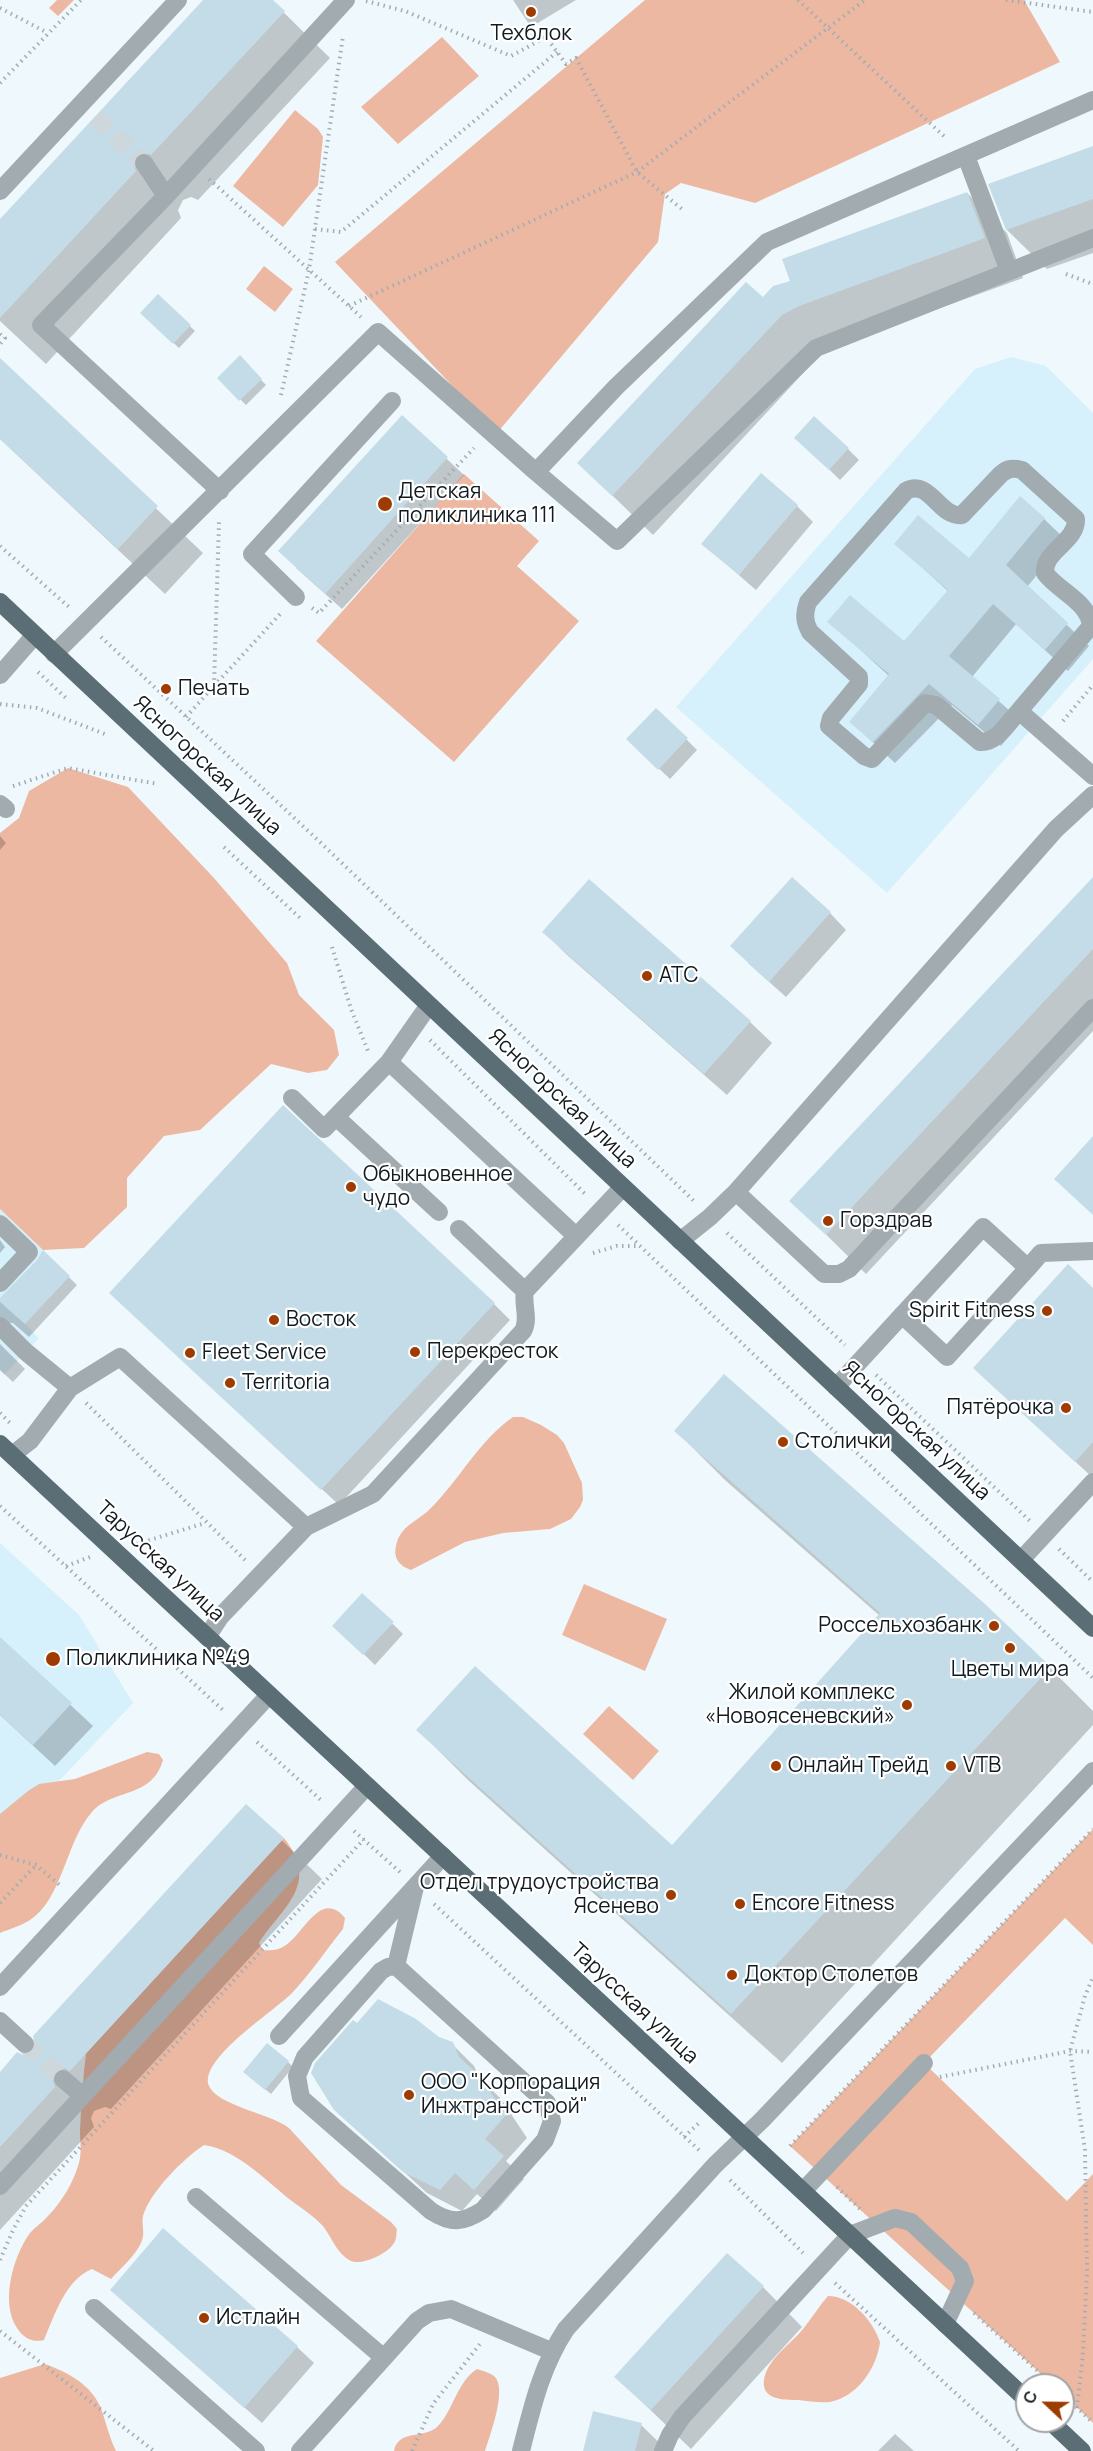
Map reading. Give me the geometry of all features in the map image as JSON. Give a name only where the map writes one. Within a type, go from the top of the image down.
[{"type":"main road","name":"Ясногорская улица","points":[[0,603],[1093,1628]]},
{"type":"main road","name":"Тарусская улица","points":[[6,1450],[1015,2389]]},
{"type":"main road","points":[[1063,2433],[1082,2451]]},
{"type":"street","points":[[0,191],[178,0]]},
{"type":"street","points":[[219,491],[41,325],[166,196],[346,0]]},
{"type":"street","points":[[536,472],[616,387],[767,242],[1093,100]]},
{"type":"street","points":[[966,156],[1009,271]]},
{"type":"street","points":[[144,163],[166,196]]},
{"type":"street","points":[[54,654],[272,440],[378,332],[617,541],[816,348],[1093,237]]},
{"type":"street","points":[[296,597],[252,554],[392,401]]},
{"type":"street","points":[[1015,468],[1022,470],[1076,519],[1073,532],[1044,567],[1045,573],[1085,609],[1090,616],[1091,626],[1019,711],[994,739],[987,743],[980,742],[936,705],[925,703],[876,756],[868,759],[829,726],[831,718],[859,684],[859,677],[810,632],[805,623],[804,612],[808,602],[906,491],[912,488],[926,491],[949,512],[956,516],[962,515],[1001,474],[1007,469],[1015,468]]},
{"type":"street","points":[[0,675],[35,635]]},
{"type":"street","points":[[1019,711],[1093,776]]},
{"type":"street","points":[[680,1241],[736,1192],[1056,829],[1093,795]]},
{"type":"street","points":[[292,1098],[324,1129],[389,1062],[429,1005]]},
{"type":"street","points":[[736,1192],[824,1274],[839,1274],[849,1269],[1093,1008]]},
{"type":"street","points":[[389,1062],[576,1236]]},
{"type":"street","points":[[336,1117],[439,1212]]},
{"type":"street","points":[[207,1637],[220,1617],[306,1527],[373,1494],[523,1331],[526,1318],[525,1291],[623,1187]]},
{"type":"street","points":[[0,1224],[29,1252],[0,1283]]},
{"type":"street","points":[[836,1387],[983,1227],[1028,1268]]},
{"type":"street","points":[[459,1229],[525,1291]]},
{"type":"street","points":[[902,1316],[947,1357],[1041,1253],[1093,1251]]},
{"type":"street","points":[[0,1326],[26,1352],[70,1388]]},
{"type":"street","points":[[6,1450],[30,1441],[70,1388],[120,1357],[306,1527]]},
{"type":"street","points":[[1021,1560],[1093,1482]]},
{"type":"street","points":[[0,1987],[269,1695]]},
{"type":"street","points":[[521,2451],[541,2376],[551,2351],[566,2329],[715,2165],[745,2138],[1093,1771]]},
{"type":"street","points":[[0,2186],[367,1786]]},
{"type":"street","points":[[279,2036],[443,1856]]},
{"type":"street","points":[[396,1966],[415,1887]]},
{"type":"street","points":[[396,1966],[547,2103],[552,2121],[545,2139],[483,2210],[470,2219],[459,2221],[443,2218],[431,2211],[302,2098],[297,2076],[305,2057],[381,1971],[396,1966]]},
{"type":"street","points":[[0,2021],[25,2044]]},
{"type":"street","points":[[803,2191],[924,2063]]},
{"type":"street","points":[[63,2079],[83,2096]]},
{"type":"street","points":[[196,2197],[384,2358]]},
{"type":"street","points":[[663,2451],[682,2417],[850,2235],[895,2218],[911,2222],[960,2268],[965,2281],[945,2324]]},
{"type":"street","points":[[94,2308],[255,2451]]},
{"type":"street","points":[[300,2451],[417,2321],[429,2313],[451,2309],[551,2351]]},
{"type":"path","points":[[0,83],[81,0]]},
{"type":"path","points":[[362,0],[405,11],[511,56],[546,37],[566,64],[576,58],[637,172],[683,210]]},
{"type":"path","points":[[798,0],[966,156]]},
{"type":"path","points":[[349,306],[637,172],[865,0]]},
{"type":"path","points":[[1006,0],[1093,12]]},
{"type":"path","points":[[0,8],[48,33]]},
{"type":"path","points":[[272,440],[309,270],[344,34]]},
{"type":"path","points":[[315,229],[341,232],[557,52]]},
{"type":"path","points":[[194,165],[378,332]]},
{"type":"path","points":[[0,334],[5,338],[0,344]]},
{"type":"path","points":[[186,717],[296,597],[319,613],[490,431]]},
{"type":"path","points":[[214,686],[219,491]]},
{"type":"path","points":[[0,546],[186,717],[1093,1582]]},
{"type":"path","points":[[18,654],[70,702]]},
{"type":"path","points":[[1049,737],[1093,685]]},
{"type":"path","points":[[0,704],[37,708],[105,734]]},
{"type":"path","points":[[96,726],[113,741]]},
{"type":"path","points":[[11,787],[68,768],[158,784]]},
{"type":"path","points":[[151,777],[166,792]]},
{"type":"path","points":[[216,839],[307,924]]},
{"type":"path","points":[[323,939],[340,955]]},
{"type":"path","points":[[332,947],[351,1009],[368,1052],[389,1062]]},
{"type":"path","points":[[414,1024],[639,1246],[1093,1678]]},
{"type":"path","points":[[559,1255],[586,1255],[617,1246],[639,1246]]},
{"type":"path","points":[[457,1344],[469,1356]]},
{"type":"path","points":[[70,1388],[205,1523],[260,1573]]},
{"type":"path","points":[[0,1506],[364,1839],[715,2165],[818,2268],[1019,2451]]},
{"type":"path","points":[[790,2146],[1093,1829]]},
{"type":"path","points":[[0,2260],[26,2206],[364,1839]]},
{"type":"path","points":[[0,1855],[36,1865],[78,1901]]},
{"type":"path","points":[[0,1903],[36,1865]]},
{"type":"path","points":[[1093,1977],[1085,1996],[1070,2052],[1084,2150],[1087,2273],[1083,2354],[1077,2408],[1093,2423]]},
{"type":"path","points":[[939,2078],[1070,2052],[1093,2052]]},
{"type":"path","points":[[412,2451],[433,2404],[494,2327]]},
{"type":"path","points":[[0,2331],[154,2451]]},
{"type":"shaded area","points":[[57,0],[74,0],[58,16],[49,8]]},
{"type":"shaded area","points":[[645,0],[1024,0],[1060,62],[755,203],[681,183],[665,194],[658,242],[497,433],[335,262]]},
{"type":"shaded area","points":[[442,37],[479,76],[398,144],[361,107]]},
{"type":"shaded area","points":[[295,110],[318,129],[323,137],[318,185],[283,227],[233,186]]},
{"type":"shaded area","points":[[264,266],[293,289],[275,312],[246,289]]},
{"type":"shaded area","points":[[1011,357],[1046,366],[1093,413],[1093,659],[887,893],[676,707],[975,369]]},
{"type":"shaded area","points":[[464,474],[539,541],[517,566],[579,621],[454,762],[316,641]]},
{"type":"shaded area","points":[[68,768],[128,787],[214,878],[287,963],[299,995],[334,1030],[339,1055],[327,1070],[308,1073],[271,1064],[200,1130],[164,1136],[127,1178],[127,1207],[84,1248],[43,1250],[0,1209],[0,833],[19,818],[29,791]]},
{"type":"shaded area","points":[[0,1209],[70,1276],[25,1324],[39,1338],[4,1375],[0,1371]]},
{"type":"shaded area","points":[[513,1417],[523,1417],[541,1425],[557,1435],[564,1443],[582,1483],[583,1500],[580,1507],[571,1519],[550,1529],[503,1533],[465,1542],[411,1570],[404,1566],[398,1561],[396,1555],[396,1546],[401,1534],[440,1499],[479,1449]]},
{"type":"shaded area","name":"Поликлиника №49","points":[[0,1543],[79,1615],[133,1703],[4,1839],[0,1839]]},
{"type":"shaded area","points":[[584,1584],[667,1619],[645,1671],[562,1635]]},
{"type":"shaded area","points":[[609,1706],[659,1751],[633,1780],[583,1734]]},
{"type":"shaded area","points":[[147,1752],[159,1754],[163,1760],[158,1772],[141,1787],[110,1799],[92,1812],[76,1838],[50,1899],[41,1911],[30,1920],[0,1933],[0,1814],[39,1784],[75,1779]]},
{"type":"shaded area","points":[[1093,1829],[1093,1945],[1065,1918],[924,2063],[1067,2201],[1093,2174],[1093,2423],[1075,2406],[1075,2373],[1040,2373],[790,2146]]},
{"type":"shaded area","points":[[284,1838],[299,1869],[298,1882],[287,1906],[259,1943],[263,1950],[283,1947],[313,1916],[328,1908],[336,1910],[345,1918],[343,1929],[292,1993],[226,2049],[215,2062],[209,2075],[209,2086],[223,2099],[289,2128],[341,2185],[391,2222],[397,2229],[395,2241],[387,2251],[375,2258],[362,2262],[351,2261],[338,2249],[319,2222],[251,2168],[228,2153],[204,2145],[187,2158],[160,2186],[143,2216],[142,2239],[128,2262],[111,2279],[92,2269],[83,2274],[62,2299],[44,2340],[36,2341],[25,2337],[19,2332],[9,2306],[11,2280],[18,2254],[24,2243],[30,2233],[62,2199],[74,2178],[79,2163],[86,2053]]},
{"type":"shaded area","points":[[828,2296],[845,2300],[867,2318],[880,2342],[875,2362],[857,2388],[840,2399],[818,2402],[775,2398],[766,2392],[764,2387],[766,2372]]},
{"type":"shaded area","points":[[45,2364],[84,2385],[96,2398],[116,2451],[0,2451],[0,2378]]},
{"type":"shaded area","points":[[477,2369],[495,2377],[499,2392],[496,2413],[485,2451],[394,2451],[396,2444],[406,2437],[432,2431],[437,2427],[464,2382]]},
{"type":"building","points":[[203,0],[273,0],[285,11],[151,155],[144,152],[137,154],[133,163],[136,171],[0,318],[0,219]]},
{"type":"building","points":[[1093,146],[1093,199],[1006,230],[988,184]]},
{"type":"building","points":[[967,192],[985,238],[799,306],[782,315],[612,496],[577,463],[746,282],[763,297],[773,286],[790,281],[782,259]]},
{"type":"building","points":[[158,294],[191,325],[173,344],[140,313]]},
{"type":"building","points":[[240,355],[262,379],[239,401],[217,378]]},
{"type":"building","points":[[0,358],[158,506],[118,549],[0,439]]},
{"type":"building","points":[[402,415],[448,457],[325,594],[278,551]]},
{"type":"building","points":[[814,416],[849,448],[829,470],[794,438]]},
{"type":"building","points":[[761,473],[798,505],[739,575],[701,544]]},
{"type":"building","points":[[1020,496],[1045,518],[1006,565],[1068,623],[1045,650],[993,604],[949,656],[1000,699],[978,725],[929,684],[873,742],[849,722],[889,674],[827,622],[850,595],[904,641],[948,590],[894,544],[918,515],[969,558]]},
{"type":"building","points":[[656,708],[688,738],[658,770],[626,739]]},
{"type":"building","points":[[792,877],[831,912],[769,982],[730,946]]},
{"type":"building","points":[[1093,877],[1093,949],[826,1235],[789,1201]]},
{"type":"building","name":"АТС","points":[[589,879],[751,1021],[704,1074],[542,932]]},
{"type":"building","points":[[283,1105],[495,1303],[321,1490],[109,1293]]},
{"type":"building","points":[[1093,1136],[1093,1215],[1054,1179]]},
{"type":"building","points":[[43,1250],[70,1276],[25,1324],[0,1302],[0,1298],[37,1260]]},
{"type":"building","points":[[1068,1264],[1093,1288],[1093,1442],[1075,1462],[973,1368]]},
{"type":"building","name":"Жилой комплекс «Новоясеневский»","points":[[724,1374],[985,1604],[1051,1667],[731,2014],[416,1730],[475,1666],[672,1845],[880,1613],[674,1431]]},
{"type":"building","points":[[362,1593],[394,1622],[363,1655],[332,1626]]},
{"type":"building","points":[[0,1637],[72,1703],[33,1745],[0,1715]]},
{"type":"building","points":[[246,1804],[284,1838],[70,2071],[64,2068],[55,2071],[52,2078],[55,2087],[0,2147],[0,2072],[17,2052],[23,2055],[33,2052],[36,2046],[33,2036]]},
{"type":"building","name":"ООО \"Корпорация Инжтрансстрой\"","points":[[378,1999],[416,2019],[439,2037],[453,2042],[459,2057],[479,2075],[506,2115],[485,2139],[504,2156],[474,2190],[455,2173],[440,2190],[403,2172],[334,2110],[311,2073],[315,2063],[353,2020],[357,2023]]},
{"type":"building","points":[[267,2043],[289,2061],[265,2090],[243,2072]]},
{"type":"building","name":"Истлайн","points":[[163,2228],[298,2346],[244,2408],[110,2290]]},
{"type":"building","points":[[727,2253],[764,2286],[651,2410],[614,2377]]},
{"type":"building","points":[[593,2411],[642,2423],[635,2451],[583,2451]]},
{"type":"tunnel","points":[[95,117],[144,163]]},
{"type":"tunnel","points":[[25,2044],[63,2079]]},
{"type":"place","name":"Техблок","points":[[531,12]]},
{"type":"place","name":"Детская поликлиника 111","points":[[385,504]]},
{"type":"place","name":"Печать","points":[[166,689]]},
{"type":"place","name":"АТС","points":[[647,976]]},
{"type":"place","name":"Обыкновенное чудо","points":[[351,1187]]},
{"type":"place","name":"Горздрав","points":[[828,1221]]},
{"type":"place","name":"Spirit Fitness","points":[[1047,1311]]},
{"type":"place","name":"Восток","points":[[274,1320]]},
{"type":"place","name":"Перекресток","points":[[415,1352]]},
{"type":"place","name":"Fleet Service","points":[[190,1353]]},
{"type":"place","name":"Territoria","points":[[230,1383]]},
{"type":"place","name":"Пятёрочка","points":[[1066,1408]]},
{"type":"place","name":"Столички","points":[[783,1442]]},
{"type":"place","name":"Россельхозбанк","points":[[994,1626]]},
{"type":"place","name":"Цветы мира","points":[[1010,1648]]},
{"type":"place","name":"Поликлиника №49","points":[[53,1659]]},
{"type":"place","name":"Жилой комплекс «Новоясеневский»","points":[[907,1705]]},
{"type":"place","name":"Онлайн Трейд","points":[[776,1766]]},
{"type":"place","name":"VTB","points":[[951,1766]]},
{"type":"place","name":"Отдел трудоустройства Ясенево","points":[[671,1895]]},
{"type":"place","name":"Encore Fitness","points":[[740,1904]]},
{"type":"place","name":"Доктор Столетов","points":[[732,1975]]},
{"type":"place","name":"ООО \"Корпорация Инжтрансстрой\"","points":[[409,2095]]},
{"type":"place","name":"Истлайн","points":[[204,2318]]}]
